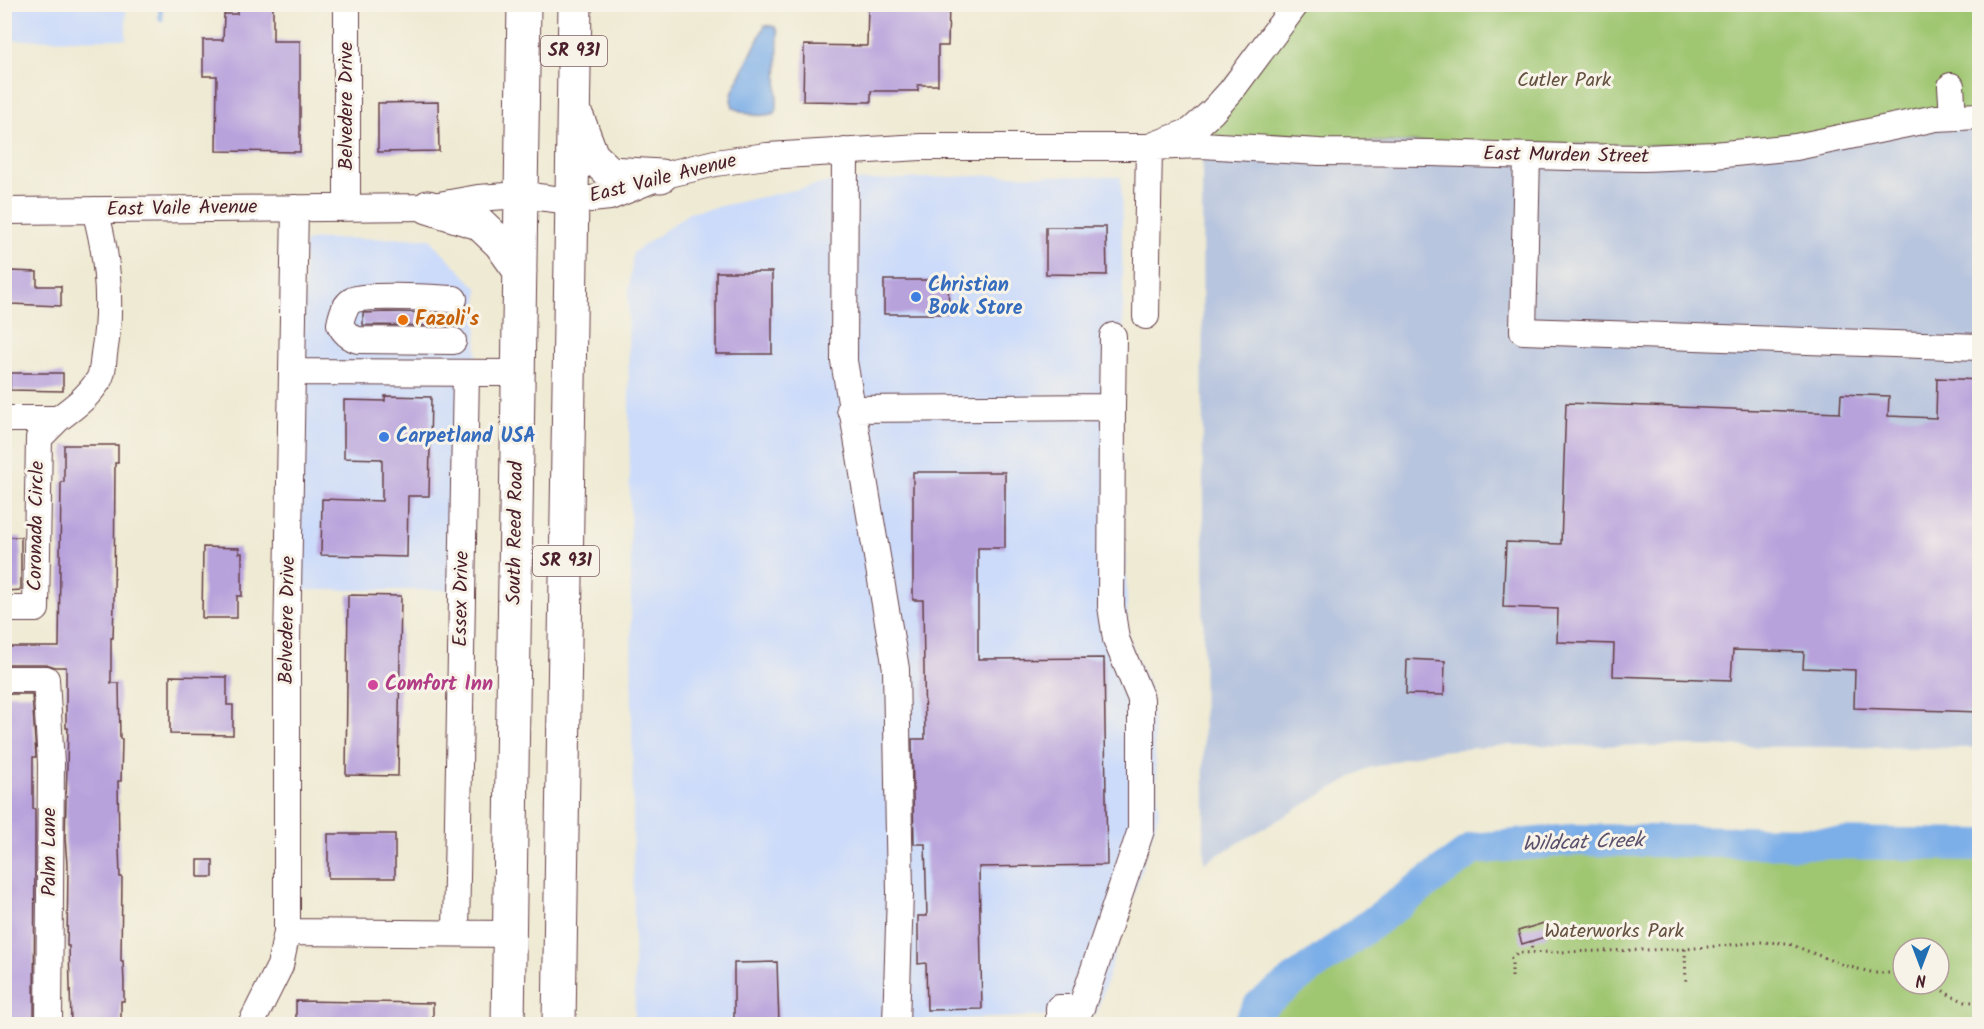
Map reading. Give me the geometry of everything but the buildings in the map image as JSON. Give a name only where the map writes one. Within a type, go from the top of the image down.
[{"type":"main road","name":"South Reed Road","points":[[508,1024],[524,4]]},
{"type":"main road","name":"SR 931","points":[[559,1024],[575,4]]},
{"type":"main road","points":[[573,97],[581,130],[592,156],[610,173],[661,176]]},
{"type":"main road","points":[[428,207],[479,223],[500,243],[520,271]]},
{"type":"street","name":"Belvedere Drive","points":[[347,4],[347,208]]},
{"type":"street","name":"East Vaile Avenue","points":[[4,211],[428,207],[478,198],[520,195],[571,201],[610,197],[661,176],[715,163],[767,156],[921,147],[1149,147],[1191,131],[1212,112],[1246,73],[1296,4]]},
{"type":"street","points":[[1951,86],[1953,117]]},
{"type":"street","name":"East Murden Street","points":[[1149,147],[1202,145],[1308,152],[1644,158],[1763,152],[1953,117],[1980,116]]},
{"type":"street","points":[[1146,316],[1149,147]]},
{"type":"street","points":[[845,151],[844,360],[850,409],[896,669],[900,892],[896,1024]]},
{"type":"street","points":[[1527,156],[1523,331],[1980,347]]},
{"type":"street","name":"Belvedere Drive","points":[[251,1024],[280,966],[288,932],[287,646],[295,208]]},
{"type":"street","name":"Coronada Circle","points":[[4,609],[36,609],[39,438],[87,396],[100,378],[108,327],[108,277],[95,210]]},
{"type":"street","points":[[453,341],[358,340],[350,338],[343,332],[340,324],[345,307],[353,301],[368,298],[454,298]]},
{"type":"street","points":[[1059,1024],[1059,1008],[1081,1008],[1141,830],[1141,699],[1116,639],[1111,606],[1113,336]]},
{"type":"street","points":[[292,372],[519,373]]},
{"type":"street","name":"Essex Drive","points":[[456,933],[466,373]]},
{"type":"street","points":[[850,409],[1112,407]]},
{"type":"street","points":[[4,419],[58,419]]},
{"type":"street","name":"Palm Lane","points":[[4,679],[46,680],[51,764],[49,1024]]},
{"type":"street","points":[[288,932],[510,934]]},
{"type":"path","points":[[1532,941],[1532,952]]},
{"type":"path","points":[[1512,977],[1512,958],[1517,953],[1685,948],[1762,942],[1787,943],[1856,968],[1875,973],[1891,973]]},
{"type":"path","points":[[1685,948],[1686,985]]},
{"type":"path","points":[[1949,996],[1966,1003],[1980,1002]]},
{"type":"shaded area","points":[[4,5],[126,5],[126,39],[5,40]]},
{"type":"shaded area","points":[[1979,116],[1979,748],[1509,745],[1429,752],[1366,769],[1204,863],[1202,145]]},
{"type":"shaded area","points":[[1002,175],[1121,177],[1124,359],[1122,441],[1128,636],[1151,692],[1159,813],[1096,1015],[922,1020],[921,1024],[635,1024],[628,299],[633,253],[689,213],[830,182]]},
{"type":"shaded area","points":[[429,238],[478,289],[473,590],[296,590],[305,242],[317,239]]},
{"type":"green space","name":"Cutler Park","points":[[1296,5],[1979,5],[1979,116],[1796,147],[1172,139]]},
{"type":"green space","name":"Waterworks Park","points":[[1572,840],[1979,845],[1979,1024],[1248,1024],[1259,1006],[1473,849]]},
{"type":"water","points":[[765,25],[775,27],[778,32],[777,108],[775,113],[753,115],[733,107],[731,100],[733,91]]},
{"type":"waterway","points":[[160,4],[161,19]]},
{"type":"waterway","name":"Wildcat Creek","points":[[1248,1024],[1259,1006],[1473,849],[1572,840],[1980,845]]},
{"type":"place","name":"Christian Book Store","points":[[916,297]]},
{"type":"place","name":"Fazoli's","points":[[403,320]]},
{"type":"place","name":"Carpetland USA","points":[[384,437]]},
{"type":"place","name":"Comfort Inn","points":[[373,685]]}]
